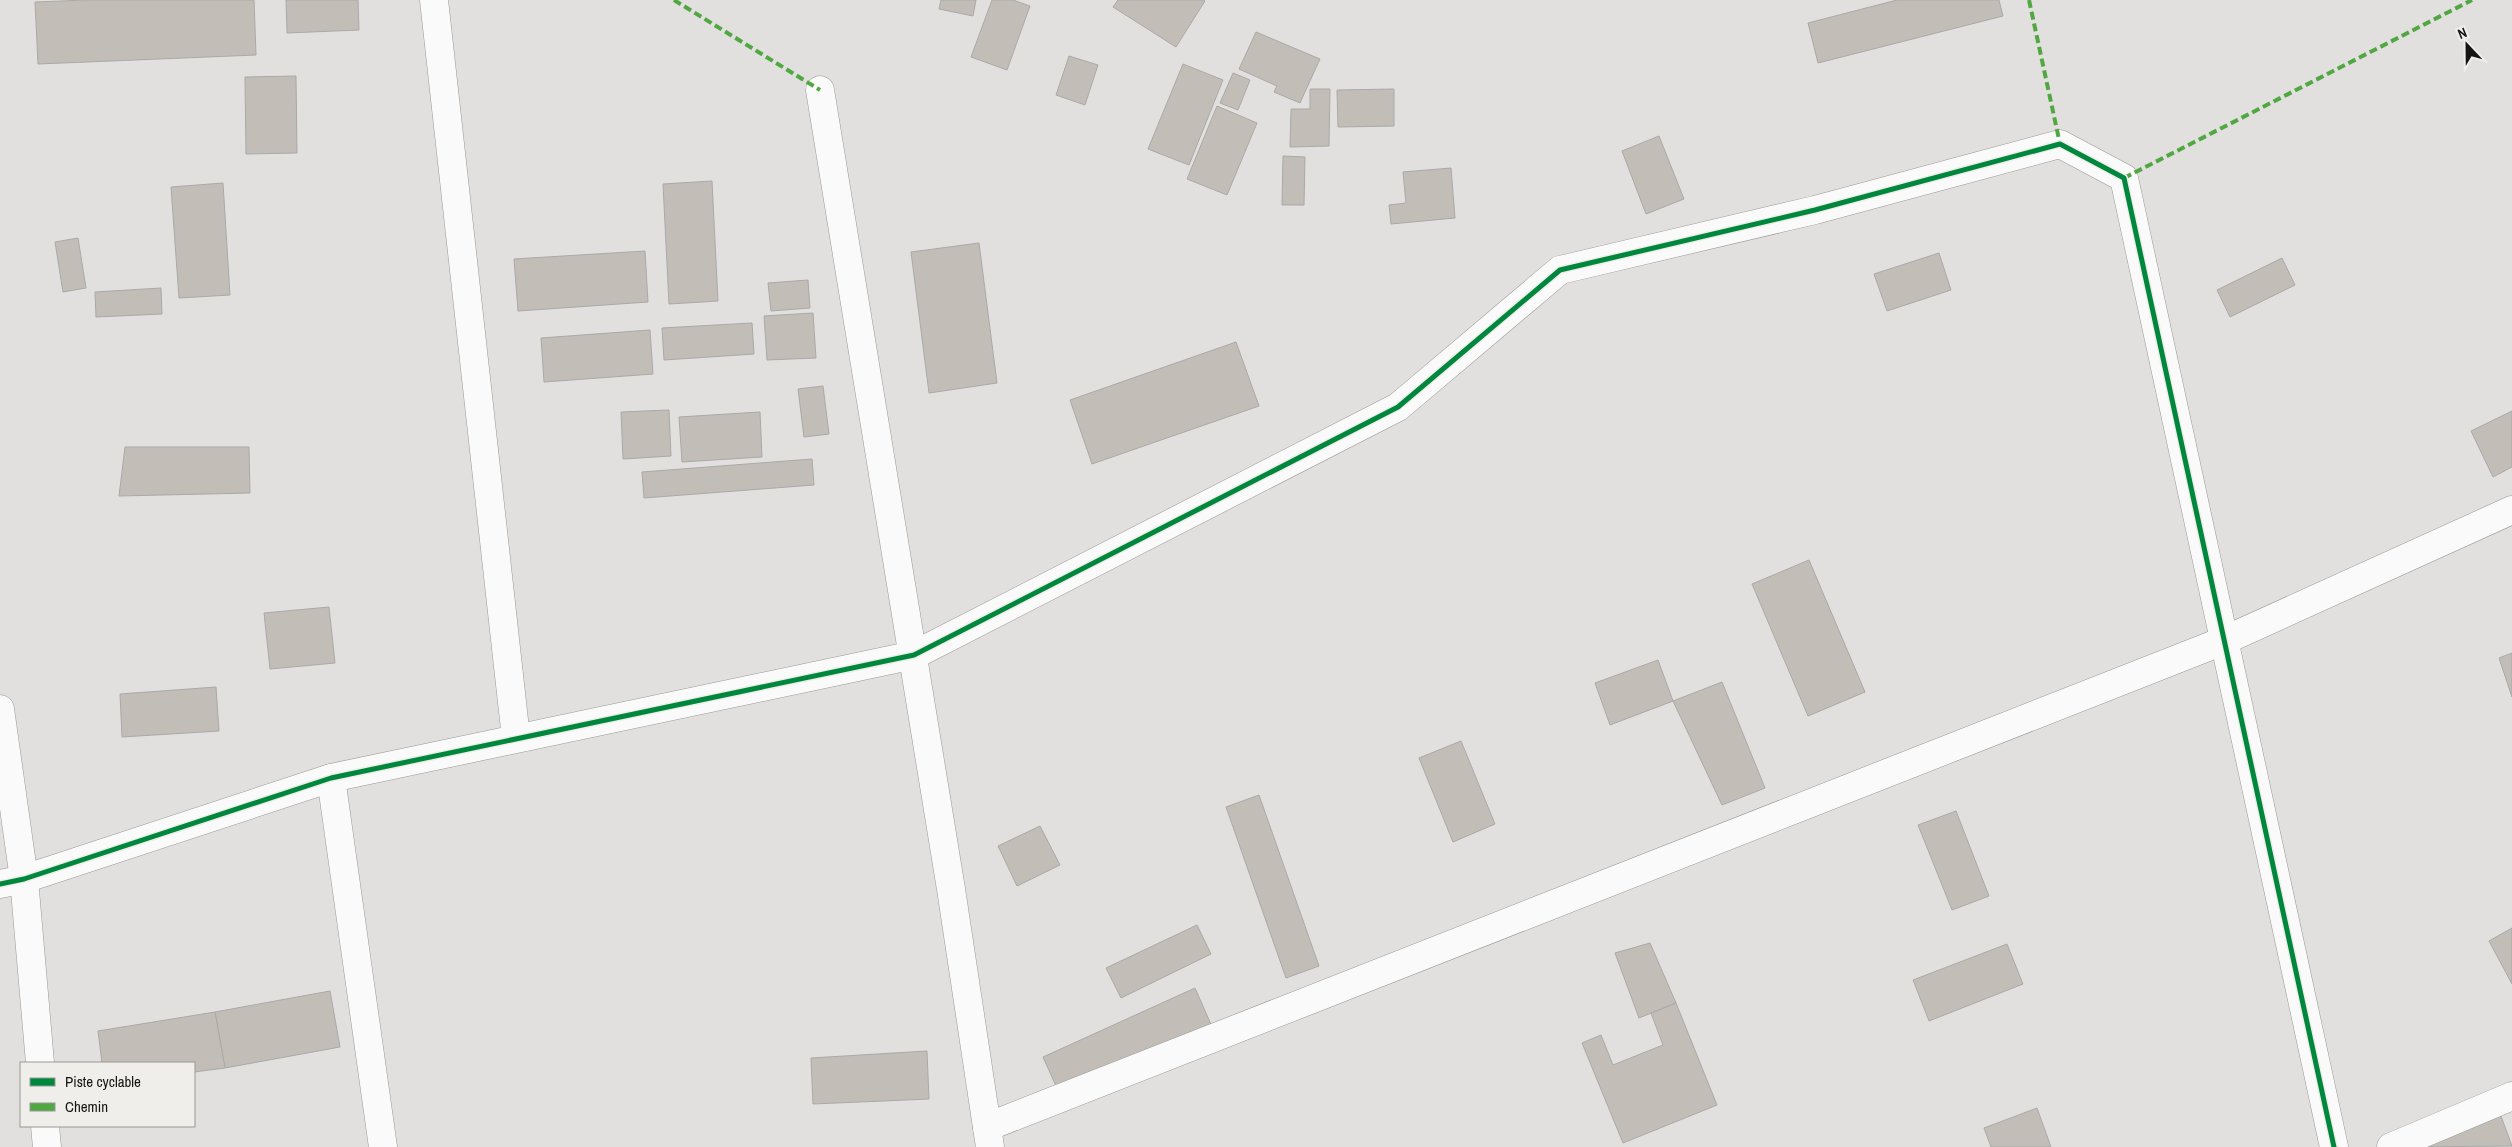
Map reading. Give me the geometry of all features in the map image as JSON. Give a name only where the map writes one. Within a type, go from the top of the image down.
[{"type":"street","points":[[434,0],[516,738]]},
{"type":"street","points":[[820,90],[914,655],[989,1137],[2223,641],[2512,510]]},
{"type":"street","points":[[12,881],[331,778],[914,655],[1398,407],[1560,270],[1815,210],[2060,144],[2124,178],[2334,1147]]},
{"type":"street","points":[[0,709],[12,881],[40,1062]]},
{"type":"street","points":[[331,778],[382,1147]]},
{"type":"street","points":[[2391,1147],[2512,1096]]},
{"type":"street","points":[[45,1127],[47,1147]]},
{"type":"building","points":[[86,0],[254,0],[256,55],[38,64],[35,2]]},
{"type":"building","points":[[286,0],[358,0],[359,30],[287,33]]},
{"type":"building","points":[[941,0],[976,0],[973,16],[939,9]]},
{"type":"building","points":[[992,0],[1013,0],[1030,6],[1007,70],[971,57]]},
{"type":"building","points":[[1118,0],[1205,1],[1176,47],[1113,7]]},
{"type":"building","points":[[1897,0],[1999,0],[2003,16],[1818,63],[1808,23]]},
{"type":"building","points":[[1256,32],[1320,59],[1300,103],[1274,92],[1277,86],[1239,69]]},
{"type":"building","points":[[1069,56],[1098,65],[1085,105],[1056,95]]},
{"type":"building","points":[[1183,64],[1223,80],[1189,165],[1148,149]]},
{"type":"building","points":[[1233,73],[1250,80],[1238,110],[1220,103]]},
{"type":"building","points":[[296,76],[297,153],[246,154],[245,77]]},
{"type":"building","points":[[1310,89],[1330,89],[1329,146],[1290,147],[1291,109],[1310,109]]},
{"type":"building","points":[[1394,89],[1394,126],[1338,127],[1337,90]]},
{"type":"building","points":[[1217,106],[1257,123],[1227,195],[1187,179]]},
{"type":"building","points":[[1659,136],[1684,199],[1646,214],[1622,151]]},
{"type":"building","points":[[1283,156],[1305,157],[1304,205],[1282,205]]},
{"type":"building","points":[[1451,168],[1455,218],[1391,224],[1389,205],[1406,203],[1403,172]]},
{"type":"building","points":[[712,181],[718,301],[669,304],[663,184]]},
{"type":"building","points":[[223,183],[230,295],[179,298],[171,187]]},
{"type":"building","points":[[78,238],[86,288],[63,292],[55,242]]},
{"type":"building","points":[[979,243],[997,383],[929,393],[911,252]]},
{"type":"building","points":[[645,251],[648,302],[518,311],[514,259]]},
{"type":"building","points":[[1939,253],[1951,290],[1887,311],[1874,274]]},
{"type":"building","points":[[2282,258],[2295,285],[2230,317],[2217,290]]},
{"type":"building","points":[[808,280],[810,308],[771,311],[768,283]]},
{"type":"building","points":[[161,288],[162,314],[96,317],[95,292]]},
{"type":"building","points":[[813,313],[816,358],[767,360],[764,316]]},
{"type":"building","points":[[752,323],[754,354],[664,360],[662,328]]},
{"type":"building","points":[[650,330],[653,374],[544,382],[541,338]]},
{"type":"building","points":[[1236,342],[1259,406],[1092,464],[1070,400]]},
{"type":"building","points":[[823,386],[829,434],[804,437],[798,389]]},
{"type":"building","points":[[669,410],[671,456],[623,459],[621,412]]},
{"type":"building","points":[[2512,411],[2512,467],[2493,477],[2471,431]]},
{"type":"building","points":[[760,412],[762,457],[682,462],[679,417]]},
{"type":"building","points":[[125,447],[249,447],[250,493],[119,496]]},
{"type":"building","points":[[812,459],[814,485],[644,498],[642,472]]},
{"type":"building","points":[[1809,560],[1865,692],[1808,716],[1752,584]]},
{"type":"building","points":[[329,607],[335,663],[270,669],[264,613]]},
{"type":"building","points":[[2512,653],[2512,697],[2499,658]]},
{"type":"building","points":[[1658,660],[1673,701],[1610,725],[1595,683]]},
{"type":"building","points":[[1722,682],[1765,788],[1722,805],[1673,701]]},
{"type":"building","points":[[216,687],[219,731],[122,737],[120,694]]},
{"type":"building","points":[[1461,741],[1495,824],[1453,842],[1419,758]]},
{"type":"building","points":[[1259,795],[1319,966],[1286,978],[1226,807]]},
{"type":"building","points":[[1956,811],[1989,896],[1952,910],[1918,825]]},
{"type":"building","points":[[1040,826],[1060,865],[1017,886],[998,846]]},
{"type":"building","points":[[1197,925],[1211,954],[1121,998],[1106,968]]},
{"type":"building","points":[[2512,928],[2512,984],[2489,941]]},
{"type":"building","points":[[1650,943],[1676,1003],[1639,1018],[1615,953]]},
{"type":"building","points":[[2007,944],[2023,984],[1929,1021],[1913,980]]},
{"type":"building","points":[[1195,988],[1217,1038],[1065,1106],[1043,1057]]},
{"type":"building","points":[[330,991],[340,1047],[225,1068],[215,1012]]},
{"type":"building","points":[[1676,1003],[1717,1105],[1623,1143],[1582,1043],[1601,1035],[1613,1065],[1663,1045],[1651,1013]]},
{"type":"building","points":[[215,1012],[225,1068],[195,1072],[195,1062],[102,1062],[98,1031]]},
{"type":"building","points":[[927,1051],[929,1099],[813,1104],[811,1058]]},
{"type":"building","points":[[2037,1108],[2051,1147],[1991,1147],[1984,1128]]},
{"type":"building","points":[[2498,1108],[2512,1146],[2403,1147]]},
{"type":"marked path","points":[[674,0],[820,90]]},
{"type":"marked path","points":[[2029,0],[2060,144]]},
{"type":"marked path","points":[[2124,178],[2472,0]]},
{"type":"cycle path","points":[[0,884],[24,879],[331,778],[914,655],[1398,407],[1560,270],[1815,210],[2060,144],[2124,178],[2334,1147]]}]
